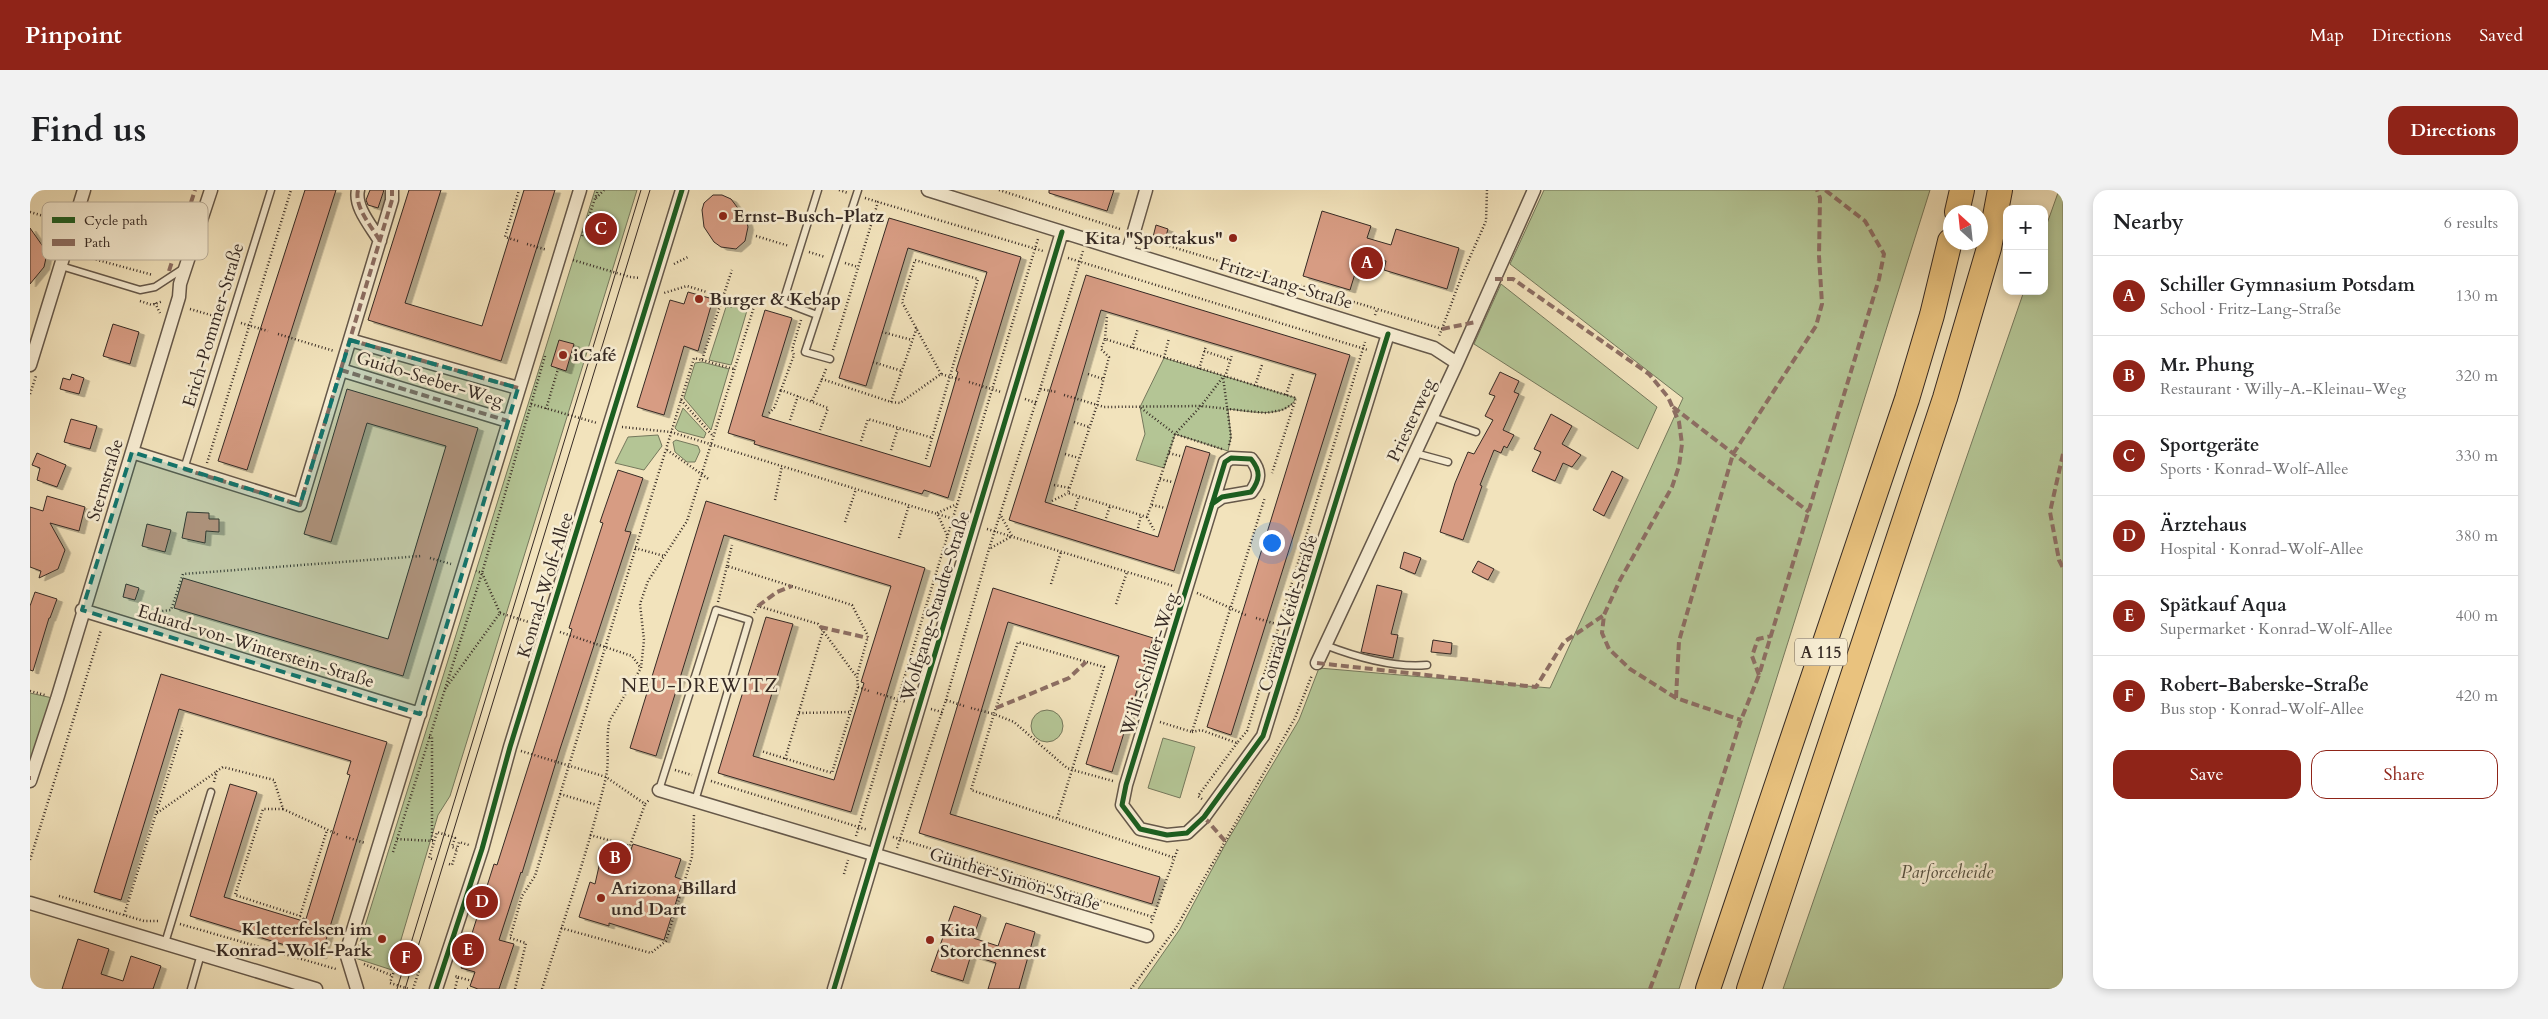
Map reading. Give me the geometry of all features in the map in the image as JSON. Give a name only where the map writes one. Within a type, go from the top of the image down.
[{"type":"highway","points":[[1959,205],[1962,190]]},
{"type":"highway","name":"A 115","points":[[1748,989],[1945,398],[1989,248],[2000,190]]},
{"type":"highway","name":"A 115","points":[[1708,989],[1907,399],[1932,315],[1948,250]]},
{"type":"street","points":[[80,202],[84,190]]},
{"type":"street","name":"Sternstraße","points":[[207,202],[211,190]]},
{"type":"street","points":[[358,190],[357,199],[360,206],[380,241]]},
{"type":"street","name":"Guido-Seeber-Weg","points":[[132,452],[300,506],[392,200],[392,190]]},
{"type":"street","points":[[357,989],[346,953],[580,190]]},
{"type":"street","name":"Konrad-Wolf-Allee","points":[[436,989],[482,849],[510,746],[682,190]]},
{"type":"street","name":"Fritz-Lang-Straße","points":[[928,190],[1434,348],[1457,363]]},
{"type":"street","points":[[1128,252],[1146,190]]},
{"type":"street","name":"Priesterweg","points":[[1317,663],[1457,363],[1534,190]]},
{"type":"street","name":"Wolfgang-Staudte-Straße","points":[[834,989],[1062,232]]},
{"type":"street","points":[[33,370],[33,350],[63,260]]},
{"type":"street","name":"Sternstraße","points":[[30,781],[57,699],[82,610],[177,305],[180,284],[188,260]]},
{"type":"street","name":"Conrad-Veidt-Straße","points":[[1184,833],[1187,833],[1204,817],[1263,736],[1388,334]]},
{"type":"street","name":"Guido-Seeber-Weg","points":[[350,340],[518,388]]},
{"type":"street","name":"Guido-Seeber-Weg","points":[[341,370],[508,421]]},
{"type":"street","name":"Willi-Schiller-Weg","points":[[1184,833],[1167,835],[1140,829],[1122,805],[1126,785],[1225,462],[1231,458],[1251,459],[1257,466],[1263,484]]},
{"type":"street","points":[[1212,504],[1222,497],[1251,492],[1263,484]]},
{"type":"street","name":"Eduard-von-Winterstein-Straße","points":[[82,610],[420,714]]},
{"type":"street","name":"Günther-Simon-Straße","points":[[659,790],[1146,936]]},
{"type":"street","points":[[30,903],[316,989]]},
{"type":"lane","name":"Erich-Pommer-Straße","points":[[184,469],[270,190]]},
{"type":"lane","points":[[817,315],[783,302],[818,190]]},
{"type":"lane","points":[[830,359],[805,352],[858,190]]},
{"type":"lane","points":[[61,266],[140,290],[155,287],[186,266]]},
{"type":"lane","points":[[1432,417],[1476,432]]},
{"type":"lane","points":[[1415,453],[1448,462]]},
{"type":"lane","points":[[659,790],[716,610],[749,620],[700,778],[695,801]]},
{"type":"lane","points":[[1325,645],[1357,656],[1393,663],[1427,665]]},
{"type":"lane","points":[[165,943],[210,792]]},
{"type":"lane","points":[[191,989],[201,954]]},
{"type":"path","points":[[204,475],[292,190]]},
{"type":"path","points":[[518,241],[505,237],[519,190]]},
{"type":"path","points":[[579,243],[598,190]]},
{"type":"path","points":[[595,200],[604,190]]},
{"type":"path","points":[[999,190],[1114,225],[1133,235],[1376,309]]},
{"type":"path","points":[[1442,329],[1462,275],[1486,221],[1487,190]]},
{"type":"path","points":[[812,401],[830,359],[878,202],[1080,261],[1383,354]]},
{"type":"path","points":[[844,874],[1042,225]]},
{"type":"path","points":[[756,236],[799,249]]},
{"type":"path","points":[[946,700],[989,549],[1086,239]]},
{"type":"path","points":[[527,244],[630,277],[654,280]]},
{"type":"path","points":[[571,269],[576,251]]},
{"type":"path","points":[[97,260],[147,274]]},
{"type":"path","points":[[926,459],[978,279],[915,260],[902,302],[941,374]]},
{"type":"path","points":[[702,360],[732,270]]},
{"type":"path","points":[[666,293],[686,286],[722,297]]},
{"type":"path","points":[[542,989],[606,777],[610,754],[608,727],[610,720],[641,668],[644,640],[640,604],[648,581],[687,521],[758,294]]},
{"type":"path","points":[[134,298],[152,304],[161,300],[268,331]]},
{"type":"path","points":[[720,304],[755,302]]},
{"type":"path","points":[[768,413],[774,408],[794,355],[792,350],[804,310]]},
{"type":"path","points":[[1052,501],[1068,493],[1097,405],[1109,357],[1101,349],[1105,339],[1107,316]]},
{"type":"path","points":[[891,402],[917,327]]},
{"type":"path","points":[[1132,348],[1138,328]]},
{"type":"path","points":[[882,332],[912,340]]},
{"type":"path","points":[[278,334],[530,410]]},
{"type":"path","points":[[1164,358],[1169,338]]},
{"type":"path","points":[[1105,339],[1296,398],[1263,484],[1231,609],[1192,732]]},
{"type":"path","points":[[1198,369],[1206,346]]},
{"type":"path","points":[[1194,724],[1201,730],[1237,743],[1247,731],[1363,349]]},
{"type":"path","points":[[390,861],[442,692],[482,573],[547,350]]},
{"type":"path","points":[[1204,351],[1231,360]]},
{"type":"path","points":[[1147,517],[1175,434],[1224,377],[1232,355]]},
{"type":"path","points":[[515,989],[526,943],[510,938],[522,896],[534,876],[694,358],[734,369]]},
{"type":"path","points":[[873,362],[902,371]]},
{"type":"path","points":[[1255,386],[1262,365]]},
{"type":"path","points":[[546,409],[558,368]]},
{"type":"path","points":[[30,394],[33,370]]},
{"type":"path","points":[[822,379],[891,402],[900,403],[941,374],[961,380]]},
{"type":"path","points":[[1088,374],[1104,379]]},
{"type":"path","points":[[1286,395],[1293,374]]},
{"type":"path","points":[[1140,407],[1175,434],[1228,451],[1231,437],[1224,377]]},
{"type":"path","points":[[969,382],[992,389]]},
{"type":"path","points":[[1040,388],[1056,392]]},
{"type":"path","points":[[781,390],[828,408],[820,430]]},
{"type":"path","points":[[1064,395],[1097,405],[1140,407],[1201,406],[1266,412],[1282,410],[1293,404]]},
{"type":"path","points":[[790,420],[798,396]]},
{"type":"path","points":[[682,400],[713,436]]},
{"type":"path","points":[[861,441],[868,419],[932,438]]},
{"type":"path","points":[[1074,422],[1089,428]]},
{"type":"path","points":[[891,450],[898,428]]},
{"type":"path","points":[[671,432],[1187,590],[1248,616]]},
{"type":"path","points":[[666,449],[710,480]]},
{"type":"path","points":[[1169,453],[1180,456]]},
{"type":"path","points":[[1065,454],[1079,458]]},
{"type":"path","points":[[775,500],[782,466]]},
{"type":"path","points":[[1160,479],[1172,482]]},
{"type":"path","points":[[1054,484],[1070,488]]},
{"type":"path","points":[[845,522],[856,489]]},
{"type":"path","points":[[1068,493],[1147,517],[1154,530]]},
{"type":"path","points":[[1074,509],[1078,496]]},
{"type":"path","points":[[937,514],[957,504]]},
{"type":"path","points":[[899,538],[909,505]]},
{"type":"path","points":[[1152,505],[1164,508]]},
{"type":"path","points":[[1106,518],[1110,506]]},
{"type":"path","points":[[937,514],[947,535]]},
{"type":"path","points":[[1000,514],[1012,536]]},
{"type":"path","points":[[1138,528],[1141,515]]},
{"type":"path","points":[[989,549],[1012,536]]},
{"type":"path","points":[[716,610],[732,545]]},
{"type":"path","points":[[636,548],[664,556]]},
{"type":"path","points":[[1051,584],[1061,552]]},
{"type":"path","points":[[133,627],[139,612],[171,610],[182,574],[421,556]]},
{"type":"path","points":[[727,566],[852,605],[868,636],[857,676],[858,687],[832,773],[761,751]]},
{"type":"path","points":[[442,692],[500,613],[482,573],[476,571]]},
{"type":"path","points":[[1116,604],[1127,572]]},
{"type":"path","points":[[749,620],[758,606],[818,624],[857,676]]},
{"type":"path","points":[[30,860],[105,618]]},
{"type":"path","points":[[785,759],[823,630]]},
{"type":"path","points":[[1057,818],[1104,667],[1018,642],[971,790],[1174,858]]},
{"type":"path","points":[[605,647],[632,656],[641,668]]},
{"type":"path","points":[[1131,989],[1176,928],[1295,718],[1317,663]]},
{"type":"path","points":[[858,687],[869,690]]},
{"type":"path","points":[[971,708],[1014,722],[1067,768],[1126,785]]},
{"type":"path","points":[[798,713],[851,712]]},
{"type":"path","points":[[1146,718],[1192,732],[1201,730]]},
{"type":"path","points":[[124,915],[183,728]]},
{"type":"path","points":[[429,736],[432,737],[433,841]]},
{"type":"path","points":[[510,746],[606,777],[645,804]]},
{"type":"path","points":[[156,813],[223,767],[274,780],[283,809]]},
{"type":"path","points":[[667,767],[875,832]]},
{"type":"path","points":[[210,792],[217,771]]},
{"type":"path","points":[[590,835],[630,846],[645,804],[659,790]]},
{"type":"path","points":[[560,794],[597,805]]},
{"type":"path","points":[[561,928],[651,953],[666,941],[692,858],[695,801]]},
{"type":"path","points":[[327,830],[300,916],[235,895],[263,809],[283,809],[339,835]]},
{"type":"path","points":[[432,859],[429,858],[437,832],[455,838],[452,847],[457,849]]},
{"type":"path","points":[[1146,936],[1184,833]]},
{"type":"path","points":[[892,837],[1153,917]]},
{"type":"path","points":[[397,839],[433,841]]},
{"type":"path","points":[[449,864],[452,865],[459,842],[482,849]]},
{"type":"path","points":[[55,894],[144,921],[171,921],[340,970]]},
{"type":"path","points":[[402,956],[399,956],[390,983],[409,989]]},
{"type":"path","points":[[413,989],[422,962],[418,961]]},
{"type":"path","points":[[359,962],[393,976]]},
{"type":"path","points":[[458,977],[472,981]]},
{"type":"highlighted area","points":[[350,340],[518,388],[420,714],[82,610],[132,452],[300,505]]},
{"type":"green space","points":[[595,190],[637,190],[450,796],[438,815],[392,970],[355,958]]},
{"type":"green space","points":[[1544,190],[1930,190],[1679,989],[1138,989],[1180,929],[1226,843],[1299,720],[1319,668],[1550,688],[1683,398],[1510,264]]},
{"type":"green space","name":"Parforceheide","points":[[2059,190],[2063,190],[2063,989],[1783,989],[2023,295],[2048,295],[2048,221]]},
{"type":"green space","points":[[1501,284],[1657,407],[1638,449],[1474,344]]},
{"type":"green space","points":[[726,307],[748,307],[731,365],[709,360]]},
{"type":"green space","points":[[1164,358],[1296,398],[1291,405],[1275,412],[1265,413],[1228,409],[1231,437],[1228,451],[1175,434],[1164,468],[1136,460],[1145,434],[1140,407]]},
{"type":"green space","points":[[702,362],[729,369],[711,430],[684,398],[695,363]]},
{"type":"green space","points":[[683,408],[706,433],[704,438],[678,431],[675,428]]},
{"type":"green space","points":[[658,435],[662,446],[644,470],[615,463],[628,437]]},
{"type":"green space","points":[[676,440],[698,446],[700,451],[695,462],[687,462],[675,452],[673,442]]},
{"type":"green space","points":[[30,693],[57,699],[30,781]]},
{"type":"green space","points":[[1047,710],[1058,715],[1063,726],[1058,737],[1047,742],[1036,737],[1031,726],[1036,715]]},
{"type":"green space","points":[[1163,738],[1195,747],[1180,798],[1148,788]]},
{"type":"building","points":[[305,190],[336,190],[247,470],[218,461]]},
{"type":"building","points":[[370,190],[384,190],[378,208],[368,205],[366,200]]},
{"type":"building","points":[[409,190],[441,190],[405,303],[482,326],[524,190],[555,190],[501,361],[368,320]]},
{"type":"building","points":[[1049,190],[1114,190],[1107,211],[1049,193]]},
{"type":"building","points":[[713,195],[722,195],[731,199],[746,219],[748,227],[745,241],[736,249],[721,247],[714,242],[704,227],[702,210],[704,203]]},
{"type":"building","points":[[1322,211],[1371,226],[1367,238],[1391,245],[1396,229],[1459,248],[1447,289],[1384,270],[1386,261],[1361,254],[1350,290],[1303,276]]},
{"type":"building","points":[[889,218],[1021,257],[948,498],[924,490],[922,494],[754,444],[755,441],[728,433],[765,310],[792,318],[762,416],[930,467],[958,372],[956,371],[987,272],[908,248],[866,386],[839,378]]},
{"type":"building","points":[[1156,225],[1168,229],[1165,240],[1153,237]]},
{"type":"building","points":[[30,228],[42,245],[42,260],[46,260],[44,267],[30,284]]},
{"type":"building","points":[[1086,275],[1350,355],[1231,735],[1207,727],[1316,374],[1101,310],[1045,502],[1158,537],[1186,446],[1210,453],[1174,571],[1009,520]]},
{"type":"building","points":[[688,292],[713,299],[698,351],[684,346],[664,415],[637,407],[670,300],[684,304]]},
{"type":"building","points":[[113,324],[139,332],[130,364],[103,356]]},
{"type":"building","name":"iCafé","points":[[559,340],[574,344],[566,371],[551,366]]},
{"type":"building","points":[[1500,372],[1519,381],[1514,392],[1519,394],[1503,430],[1514,435],[1507,448],[1504,446],[1501,453],[1494,450],[1480,485],[1482,486],[1463,540],[1440,532],[1455,483],[1468,452],[1474,454],[1493,420],[1485,416],[1495,396],[1489,394]]},
{"type":"building","points":[[72,374],[84,378],[79,394],[60,389],[63,378],[70,380]]},
{"type":"building","points":[[347,389],[478,428],[403,676],[174,608],[183,578],[388,639],[446,446],[367,423],[331,542],[304,534]]},
{"type":"building","points":[[1551,414],[1572,426],[1562,444],[1581,455],[1572,467],[1563,463],[1555,481],[1532,471],[1541,452],[1534,449]]},
{"type":"building","points":[[71,419],[97,426],[90,449],[64,442]]},
{"type":"building","points":[[37,453],[66,465],[57,487],[37,480],[40,468],[32,465]]},
{"type":"building","points":[[618,470],[643,478],[625,531],[631,532],[499,940],[514,944],[499,989],[478,989],[470,986],[475,972],[461,968],[494,864],[497,865],[572,629],[569,628],[603,523],[600,522]]},
{"type":"building","points":[[1612,471],[1623,477],[1604,516],[1593,510]]},
{"type":"building","points":[[47,496],[85,507],[79,531],[50,523],[65,550],[58,569],[39,578],[41,571],[30,567],[30,507],[43,511]]},
{"type":"building","points":[[706,501],[925,568],[851,812],[718,773],[766,617],[793,624],[753,756],[834,780],[864,683],[861,682],[891,586],[724,535],[656,756],[630,748]]},
{"type":"building","points":[[187,512],[209,513],[209,519],[219,519],[219,532],[206,531],[205,543],[182,538]]},
{"type":"building","points":[[147,524],[171,530],[165,552],[142,546]]},
{"type":"building","points":[[1404,552],[1421,558],[1415,574],[1400,568]]},
{"type":"building","points":[[1478,561],[1494,569],[1488,580],[1472,572]]},
{"type":"building","points":[[126,584],[139,588],[135,600],[123,597]]},
{"type":"building","points":[[1377,585],[1402,591],[1391,634],[1398,635],[1393,658],[1361,652]]},
{"type":"building","points":[[993,588],[1153,638],[1112,772],[1086,764],[1119,656],[1008,622],[950,814],[1160,877],[1152,904],[919,833]]},
{"type":"building","points":[[35,592],[57,599],[49,618],[33,671],[30,670],[30,606]]},
{"type":"building","points":[[1433,640],[1452,643],[1451,654],[1431,652]]},
{"type":"building","points":[[161,674],[387,742],[321,956],[190,916],[230,784],[257,792],[224,897],[303,921],[303,918],[306,919],[350,775],[347,774],[351,761],[179,709],[121,900],[94,892]]},
{"type":"building","points":[[604,844],[630,852],[633,844],[681,859],[675,877],[683,880],[664,940],[609,923],[609,926],[579,917],[590,882],[595,884]]},
{"type":"building","points":[[954,906],[981,915],[973,938],[998,946],[1006,923],[1035,932],[1019,989],[988,989],[996,963],[971,955],[963,981],[931,971]]},
{"type":"building","points":[[78,939],[109,949],[101,974],[123,981],[131,956],[161,966],[153,989],[62,989]]},
{"type":"tram line","points":[[397,989],[641,190]]},
{"type":"tram line","points":[[405,989],[650,190]]},
{"type":"marked path","points":[[191,202],[195,190]]},
{"type":"marked path","points":[[358,190],[357,196],[361,210],[380,241]]},
{"type":"marked path","points":[[184,469],[300,505],[392,200],[392,190]]},
{"type":"marked path","points":[[1676,698],[1679,641],[1733,454],[1816,326],[1822,304],[1819,256],[1820,198],[1817,190]]},
{"type":"marked path","points":[[1650,989],[1692,874],[1741,720],[1759,675],[1879,279],[1884,254],[1865,221],[1825,190]]},
{"type":"marked path","points":[[169,271],[173,260]]},
{"type":"marked path","points":[[1495,279],[1513,279],[1649,374],[1668,397],[1679,422],[1682,444],[1679,466],[1672,487],[1620,580],[1604,615],[1602,633],[1609,649],[1630,669],[1676,698],[1741,720]]},
{"type":"marked path","points":[[1442,329],[1476,322]]},
{"type":"marked path","points":[[350,340],[518,388]]},
{"type":"marked path","points":[[341,370],[508,421]]},
{"type":"marked path","points":[[1673,407],[1809,512]]},
{"type":"marked path","points":[[2063,454],[2050,512],[2059,560],[2063,568]]},
{"type":"marked path","points":[[758,606],[777,592],[792,586]]},
{"type":"marked path","points":[[1317,663],[1536,687],[1564,642],[1604,615]]},
{"type":"marked path","points":[[820,627],[868,638]]},
{"type":"marked path","points":[[1759,675],[1752,656],[1758,639],[1771,636]]},
{"type":"marked path","points":[[996,708],[1069,678],[1086,662]]},
{"type":"marked path","points":[[1204,817],[1225,841]]},
{"type":"cycle path","points":[[436,989],[482,849],[510,747],[682,190]]},
{"type":"cycle path","points":[[834,989],[1062,232]]},
{"type":"cycle path","points":[[1212,504],[1222,497],[1251,492],[1258,479],[1258,472],[1251,459],[1231,458],[1225,462],[1126,785],[1122,805],[1140,829],[1167,835],[1187,833],[1204,817],[1263,736],[1388,334]]},
{"type":"place","name":"Ernst-Busch-Platz","points":[[723,216]]},
{"type":"place","name":"Sportgeräte","points":[[601,229]]},
{"type":"place","name":"Kita \"Sportakus\"","points":[[1233,238]]},
{"type":"place","name":"Schiller Gymnasium Potsdam","points":[[1367,263]]},
{"type":"place","name":"Burger & Kebap","points":[[699,299]]},
{"type":"place","name":"iCafé","points":[[563,355]]},
{"type":"place","name":"Mr. Phung","points":[[615,858]]},
{"type":"place","name":"Arizona Billard und Dart","points":[[601,898]]},
{"type":"place","name":"Ärztehaus","points":[[482,902]]},
{"type":"place","name":"Kletterfelsen im Konrad-Wolf-Park","points":[[382,939]]},
{"type":"place","name":"Kita Storchennest","points":[[930,940]]},
{"type":"place","name":"Spätkauf Aqua","points":[[468,950]]},
{"type":"place","name":"Robert-Baberske-Straße","points":[[406,958]]},
{"type":"district","name":"NEU-DREWITZ","points":[[700,685]]}]
